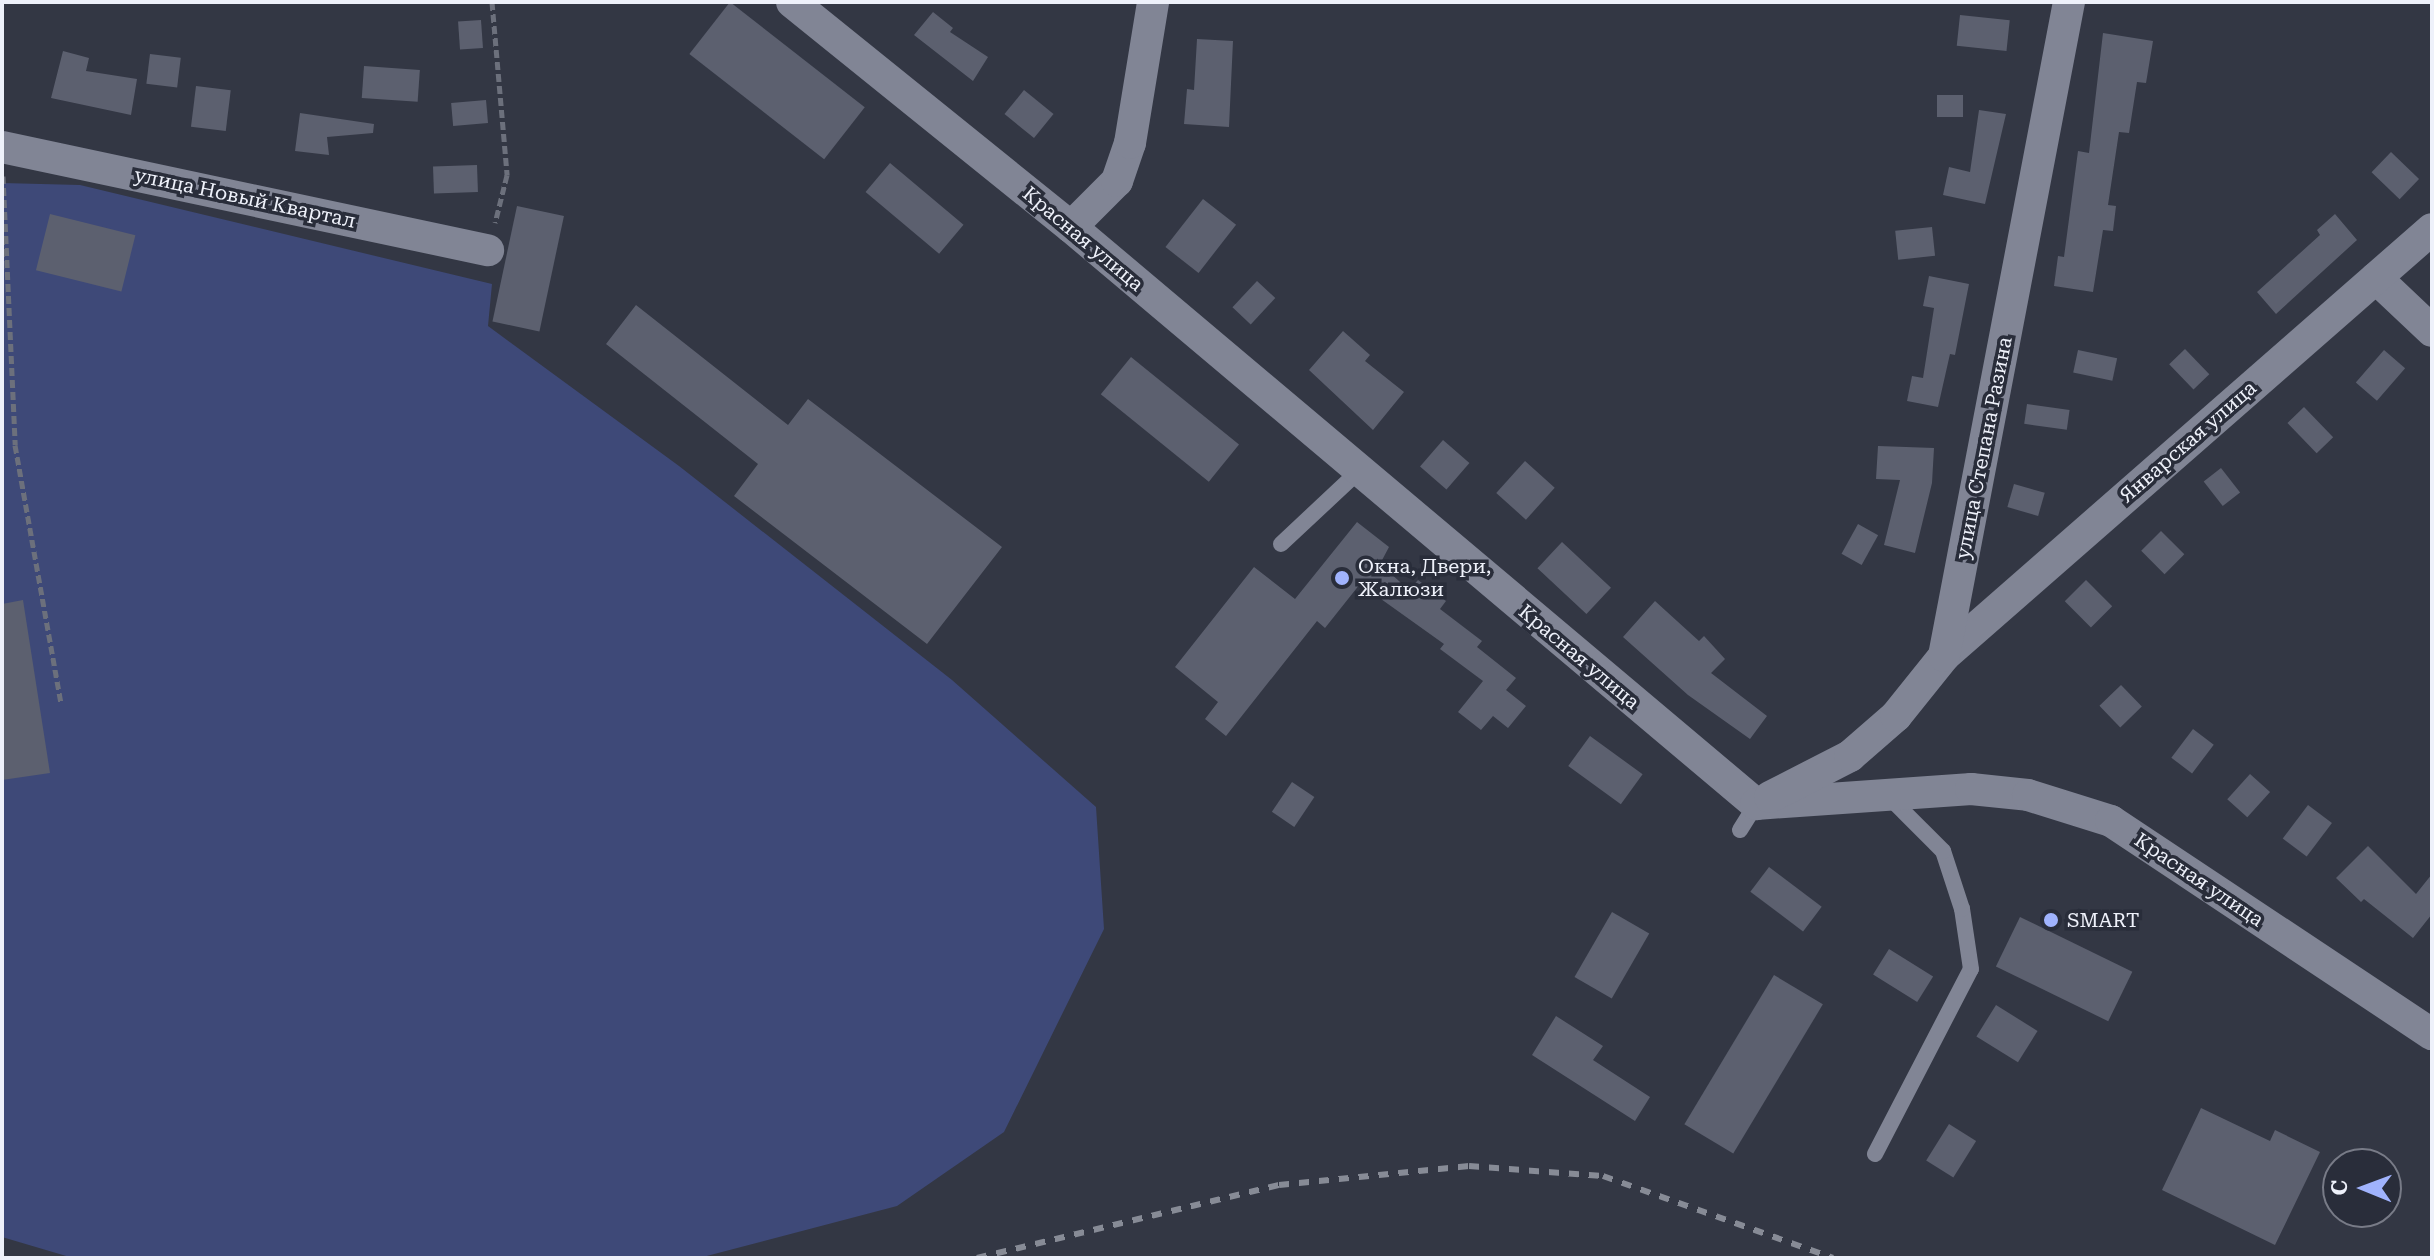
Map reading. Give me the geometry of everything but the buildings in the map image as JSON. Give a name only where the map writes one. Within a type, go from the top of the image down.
[{"type":"street","name":"Красная улица","points":[[792,2],[1071,227],[1357,473],[1748,817],[1887,795],[1971,789],[2028,795],[2111,821],[2432,1034]]},
{"type":"street","points":[[1071,227],[1117,181],[1130,143],[1153,2]]},
{"type":"street","name":"улица Степана Разина","points":[[1748,817],[1850,756],[1896,716],[1944,656],[2069,2]]},
{"type":"street","name":"улица Новый Квартал","points":[[3,147],[496,258]]},
{"type":"street","name":"Январская улица","points":[[1944,656],[2432,229]]},
{"type":"street","points":[[2376,278],[2432,331]]},
{"type":"lane","points":[[1281,544],[1357,473]]},
{"type":"lane","points":[[1875,1154],[1971,969],[1962,909],[1943,851],[1887,795]]},
{"type":"path","points":[[492,2],[507,175],[496,258]]},
{"type":"path","points":[[3,147],[15,445],[61,704]]},
{"type":"shaded area","points":[[2,183],[80,185],[492,284],[488,326],[679,466],[952,680],[1096,807],[1104,929],[1004,1132],[897,1206],[699,1258],[73,1258],[2,1237]]},
{"type":"railway","points":[[977,1258],[1279,1185],[1469,1166],[1603,1176],[1833,1258]]},
{"type":"place","name":"Окна, Двери, Жалюзи","points":[[1342,578]]},
{"type":"place","name":"SMART","points":[[2051,920]]}]
